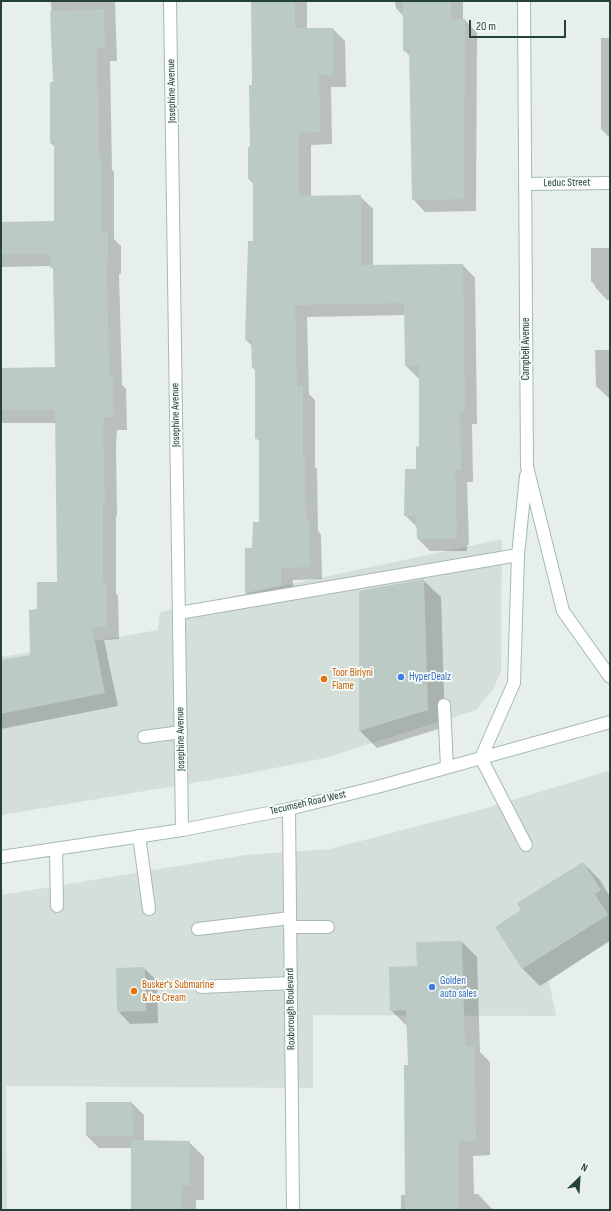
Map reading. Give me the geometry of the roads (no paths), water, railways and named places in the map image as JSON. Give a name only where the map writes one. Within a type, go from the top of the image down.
[{"type":"street","name":"Josephine Avenue","points":[[170,1],[182,830]]},
{"type":"street","name":"Campbell Avenue","points":[[524,1],[527,467],[563,611],[610,677]]},
{"type":"street","name":"Leduc Street","points":[[525,184],[610,183]]},
{"type":"street","points":[[526,845],[481,758],[514,683],[518,555],[527,467]]},
{"type":"street","points":[[179,613],[518,555]]},
{"type":"street","points":[[444,705],[447,768]]},
{"type":"street","name":"Tecumseh Road West","points":[[1,857],[182,830],[289,809],[381,786],[610,722]]},
{"type":"street","points":[[144,737],[181,732]]},
{"type":"street","name":"Roxborough Boulevard","points":[[289,809],[294,1210]]},
{"type":"street","points":[[139,836],[149,909]]},
{"type":"street","points":[[56,849],[57,906]]},
{"type":"street","points":[[198,929],[290,923],[328,927]]},
{"type":"street","points":[[201,987],[291,983]]},
{"type":"place","name":"HyperDealz","points":[[401,677]]},
{"type":"place","name":"Toor Biriyni Flame","points":[[324,679]]},
{"type":"place","name":"Golden auto sales","points":[[432,987]]},
{"type":"place","name":"Busker's Submarine & Ice Cream","points":[[134,991]]}]
